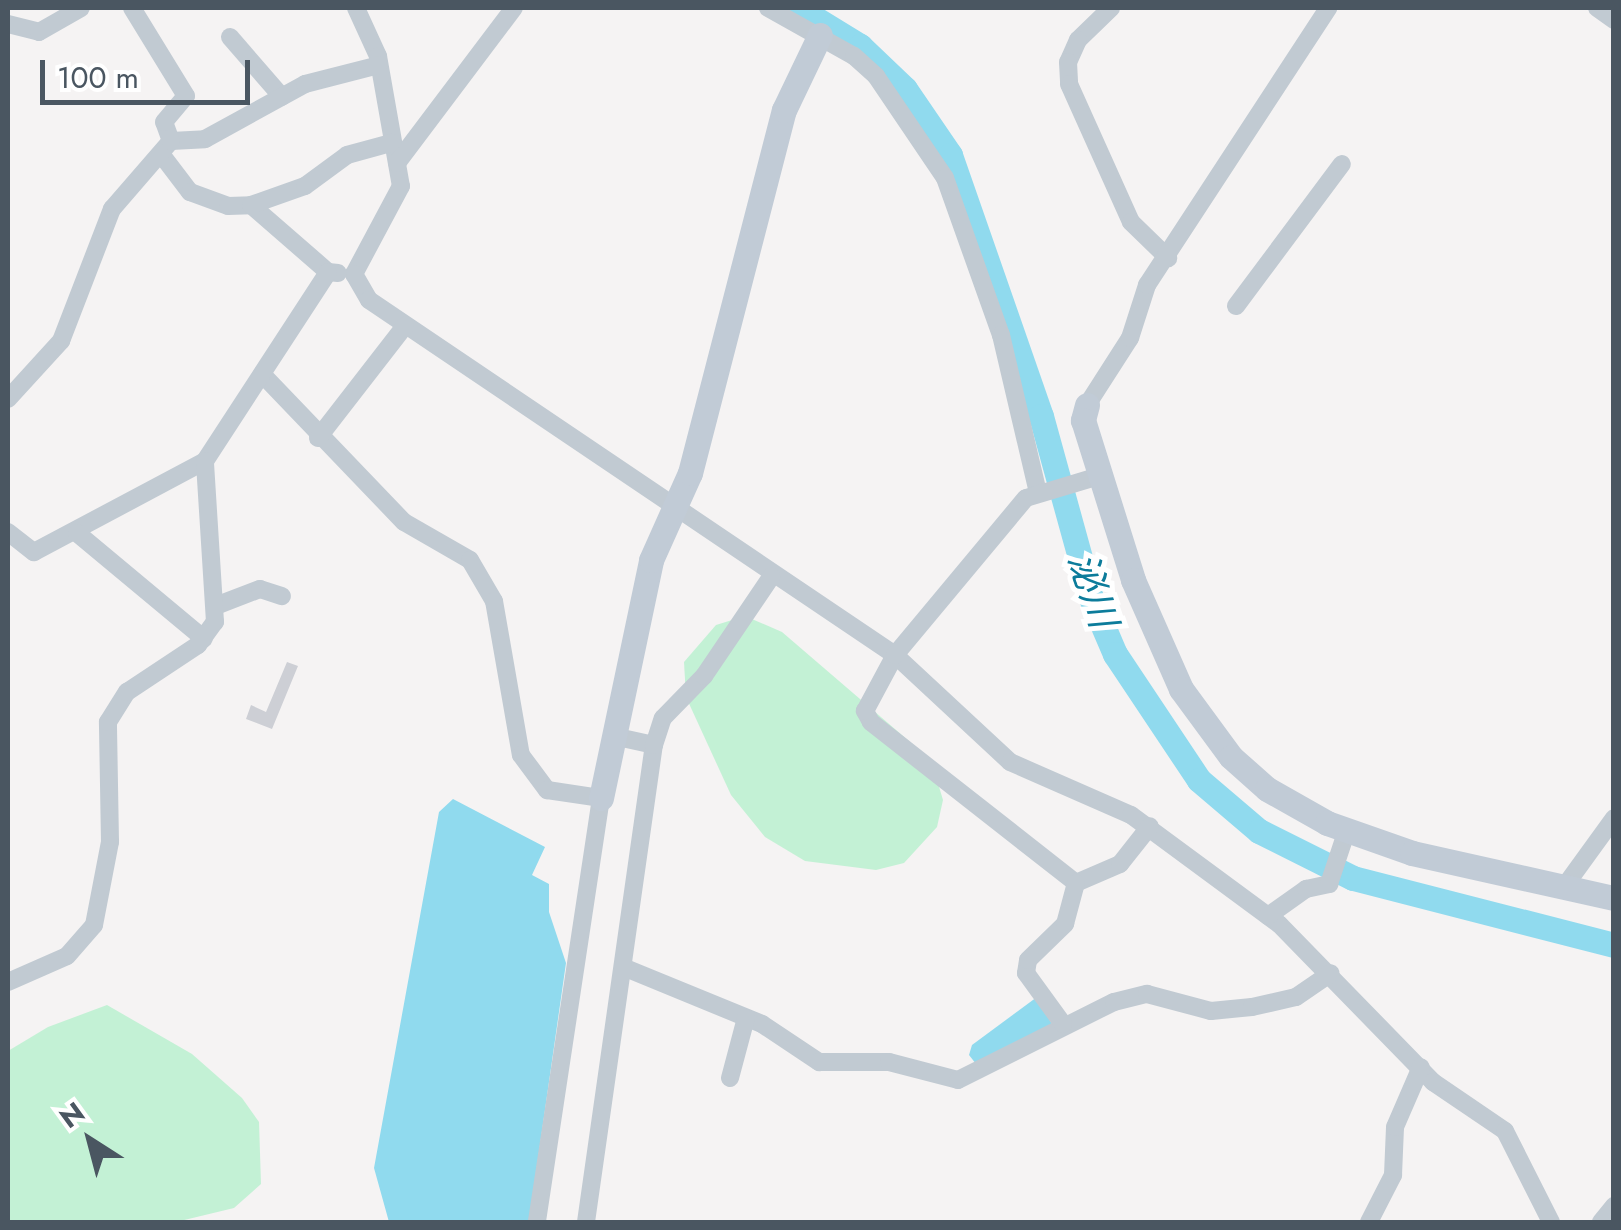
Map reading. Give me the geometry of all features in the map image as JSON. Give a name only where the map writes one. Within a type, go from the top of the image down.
[{"type":"street","points":[[8,24],[39,32],[80,8]]},
{"type":"street","points":[[132,8],[186,90],[164,122],[166,148],[190,192],[228,206],[251,205],[305,186],[347,155],[391,144]]},
{"type":"street","points":[[354,274],[401,186],[379,65],[356,8]]},
{"type":"street","points":[[397,163],[514,8]]},
{"type":"street","points":[[768,8],[854,56],[890,92],[945,178],[1001,335],[1043,492]]},
{"type":"street","points":[[1111,8],[1078,40],[1068,62],[1069,84],[1131,222],[1168,258]]},
{"type":"street","points":[[1328,8],[1138,303],[1118,359],[1087,406],[1083,420],[1094,477],[1133,580],[1199,721],[1267,789],[1345,839],[1566,883],[1614,898]]},
{"type":"street","points":[[1597,8],[1614,20]]},
{"type":"street","points":[[537,1222],[601,798],[650,560],[690,473],[784,110],[820,35]]},
{"type":"street","points":[[230,37],[282,97]]},
{"type":"street","points":[[8,399],[40,372],[61,342],[112,209],[166,148],[205,140],[282,97],[379,65]]},
{"type":"street","points":[[1236,306],[1342,164]]},
{"type":"street","points":[[251,205],[328,272],[354,274]]},
{"type":"street","points":[[8,532],[34,552],[76,533],[206,460],[328,272]]},
{"type":"street","points":[[354,274],[369,300],[589,445],[674,511],[772,578],[895,655],[1010,762],[1150,826],[1268,916],[1331,973],[1421,1067],[1505,1131],[1551,1222]]},
{"type":"street","points":[[318,438],[406,326]]},
{"type":"street","points":[[262,374],[318,438],[416,533],[470,560],[494,601],[521,755],[547,790],[601,798]]},
{"type":"street","points":[[8,982],[67,956],[94,926],[110,842],[108,722],[137,684],[204,639],[218,605],[206,460]]},
{"type":"street","points":[[1076,883],[870,722],[869,700],[895,655],[1026,498],[1094,477]]},
{"type":"street","points":[[76,533],[204,639]]},
{"type":"street","points":[[586,1222],[654,745],[663,718],[704,676],[772,578]]},
{"type":"street","points":[[218,605],[260,589],[282,596]]},
{"type":"street","points":[[614,736],[654,745]]},
{"type":"street","points":[[1566,883],[1614,818]]},
{"type":"street","points":[[1076,883],[1120,864],[1150,826]]},
{"type":"street","points":[[1268,916],[1306,890],[1329,884],[1345,839]]},
{"type":"street","points":[[1063,1024],[1026,972],[1028,960],[1065,924],[1076,883]]},
{"type":"street","points":[[623,967],[746,1018],[834,1067],[889,1062],[958,1080],[1063,1024],[1146,994],[1211,1011],[1252,1007],[1296,997],[1331,973]]},
{"type":"street","points":[[730,1078],[746,1018]]},
{"type":"street","points":[[1369,1222],[1392,1175],[1396,1127],[1421,1067]]},
{"type":"street","points":[[1601,1222],[1614,1206]]},
{"type":"green space","points":[[745,616],[782,632],[931,760],[943,800],[937,827],[904,863],[876,870],[805,861],[765,837],[731,795],[686,697],[684,662],[716,625]]},
{"type":"green space","points":[[107,1005],[192,1054],[242,1098],[259,1122],[261,1184],[234,1208],[176,1222],[8,1222],[8,1051],[48,1027]]},
{"type":"water","points":[[453,799],[545,847],[532,875],[549,884],[549,912],[566,963],[529,1222],[389,1222],[374,1168],[439,812]]},
{"type":"water","points":[[1037,997],[1052,1024],[980,1069],[969,1055],[972,1045]]},
{"type":"building","points":[[287,662],[298,666],[272,729],[246,719],[251,705],[266,712]]},
{"type":"waterway","name":"泌川","points":[[798,8],[860,46],[905,89],[950,155],[1041,416],[1091,598],[1115,654],[1199,780],[1259,831],[1353,878],[1614,945]]}]
